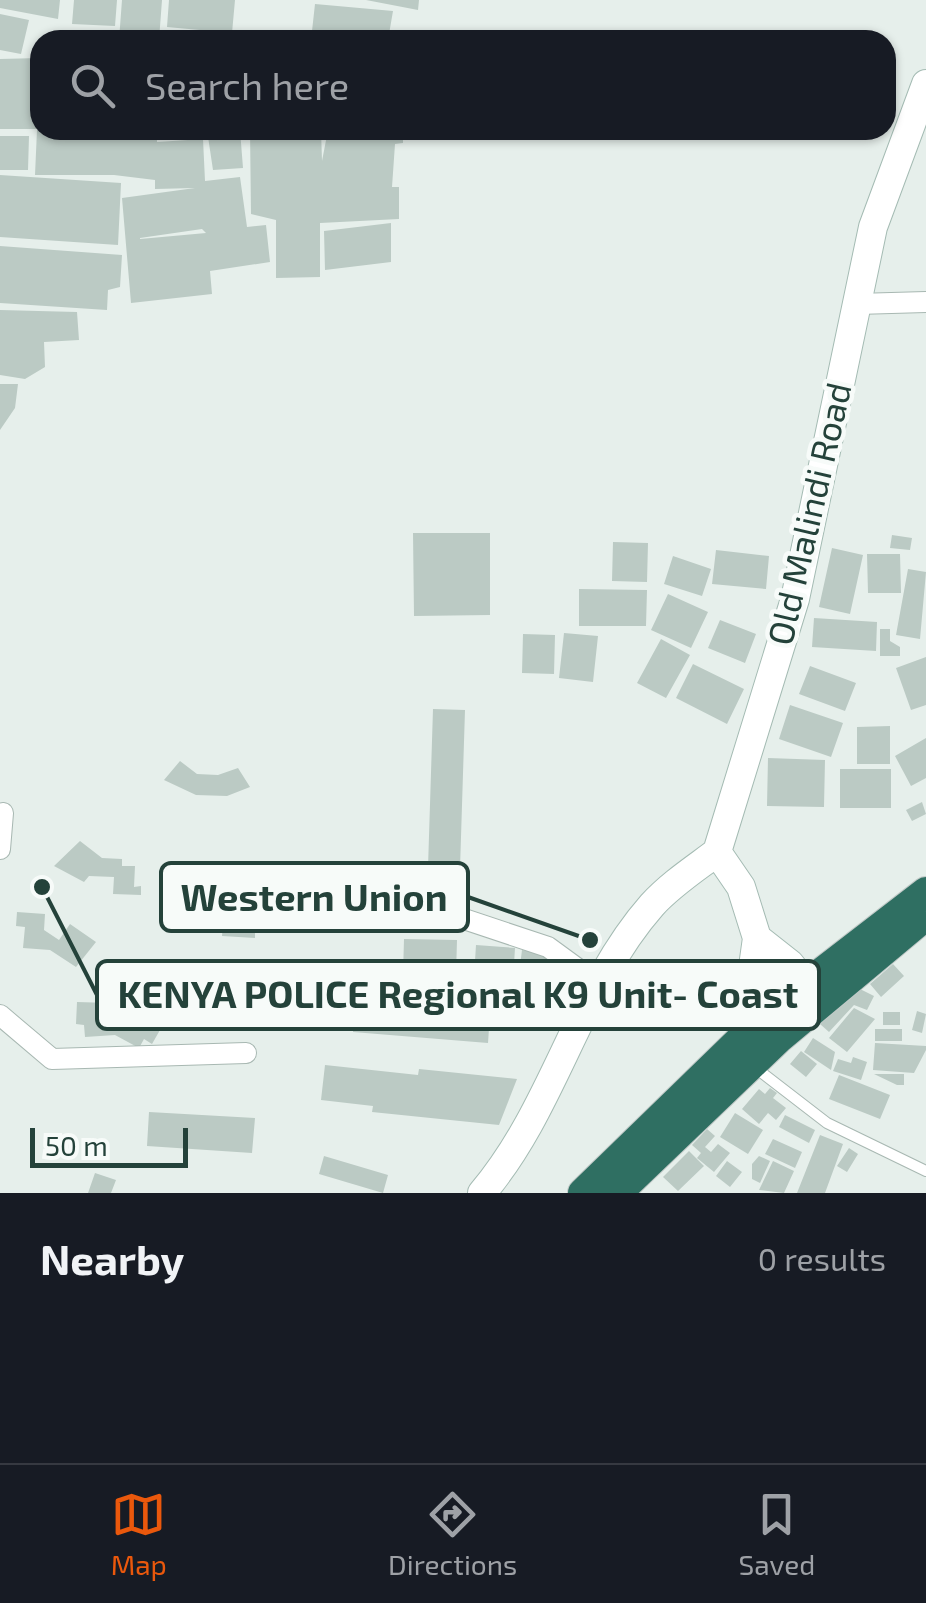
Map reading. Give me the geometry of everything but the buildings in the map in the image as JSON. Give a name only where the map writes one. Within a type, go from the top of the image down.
[{"type":"highway","points":[[583,1193],[926,892]]},
{"type":"highway","points":[[813,992],[926,916]]},
{"type":"highway","points":[[617,1193],[752,1066],[771,1028]]},
{"type":"main road","name":"Old Malindi Road","points":[[718,852],[795,599],[873,227],[926,84]]},
{"type":"main road","points":[[482,1193],[524,1138],[600,985],[652,904],[718,852],[740,887],[757,938],[750,972],[771,1028]]},
{"type":"main road","points":[[757,938],[774,948],[813,992]]},
{"type":"street","points":[[857,304],[926,302]]},
{"type":"street","points":[[0,849],[3,814]]},
{"type":"street","points":[[382,892],[548,947],[600,985]]},
{"type":"street","points":[[0,1016],[52,1058],[246,1053]]},
{"type":"lane","points":[[752,1066],[827,1123],[925,1168]]},
{"type":"place","name":"KENYA POLICE Regional K9 Unit- Coast","points":[[42,887]]},
{"type":"place","name":"Western Union","points":[[590,940]]}]
